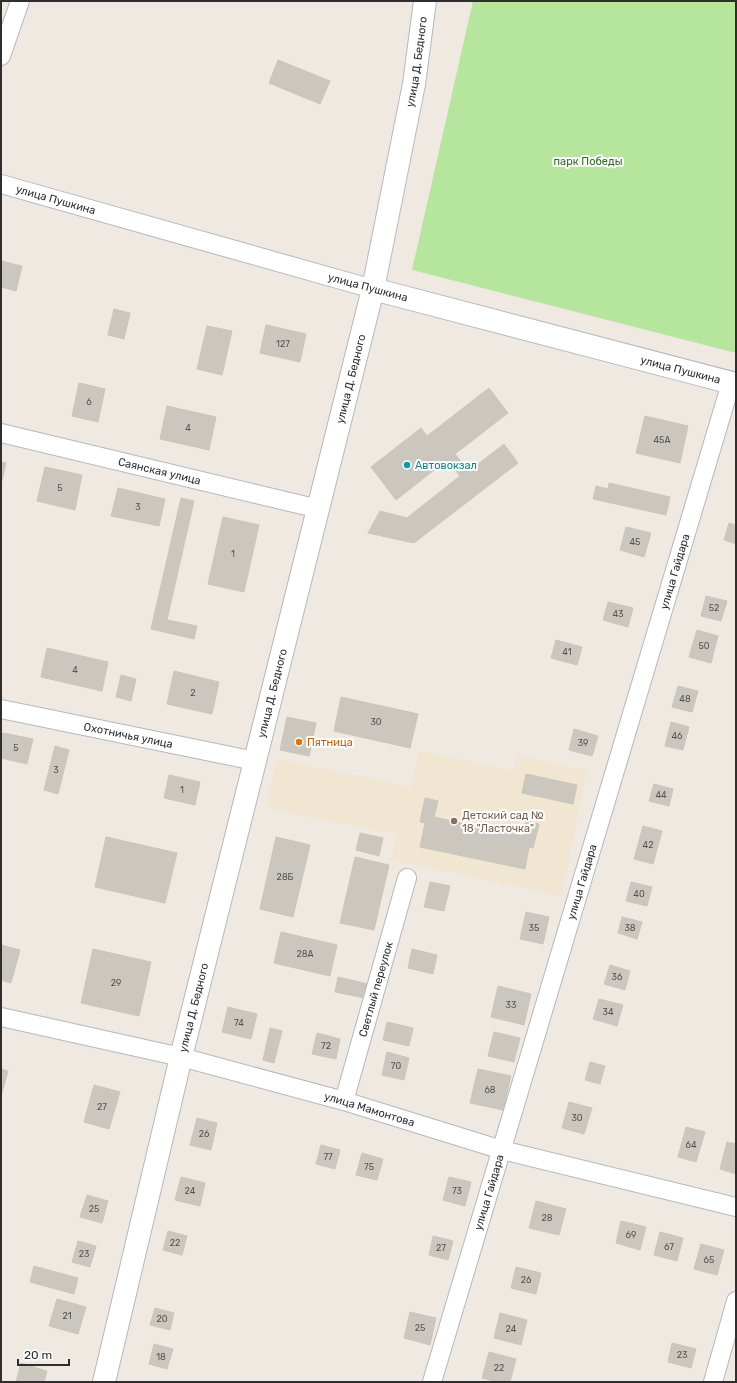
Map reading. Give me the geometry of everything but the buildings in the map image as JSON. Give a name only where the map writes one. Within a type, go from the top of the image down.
[{"type":"street","points":[[1,56],[20,1]]},
{"type":"street","name":"улица Д. Бедного","points":[[104,1382],[182,1057],[374,289],[414,84],[425,1]]},
{"type":"street","name":"улица Пушкина","points":[[1,184],[374,289],[733,383]]},
{"type":"street","name":"улица Гайдара","points":[[432,1382],[733,383]]},
{"type":"street","name":"Саянская улица","points":[[1,433],[319,509]]},
{"type":"street","name":"Охотничья улица","points":[[1,709],[256,761]]},
{"type":"street","name":"Светлый переулок","points":[[344,1101],[408,878]]},
{"type":"street","name":"улица Мамонтова","points":[[1,1017],[182,1057],[344,1101],[502,1150],[736,1207]]},
{"type":"street","points":[[713,1382],[736,1301]]},
{"type":"shaded area","name":"Детский сад № 18 \"Ласточка\"","points":[[419,751],[514,771],[517,755],[587,770],[561,896],[392,860],[397,835],[267,808],[277,759],[411,787]]},
{"type":"green space","name":"парк Победы","points":[[473,1],[736,1],[736,353],[412,270]]},
{"type":"place","name":"Автовокзал","points":[[407,465]]},
{"type":"place","name":"Пятница","points":[[299,742]]},
{"type":"place","name":"Детский сад № 18 \"Ласточка\"","points":[[454,821]]}]
